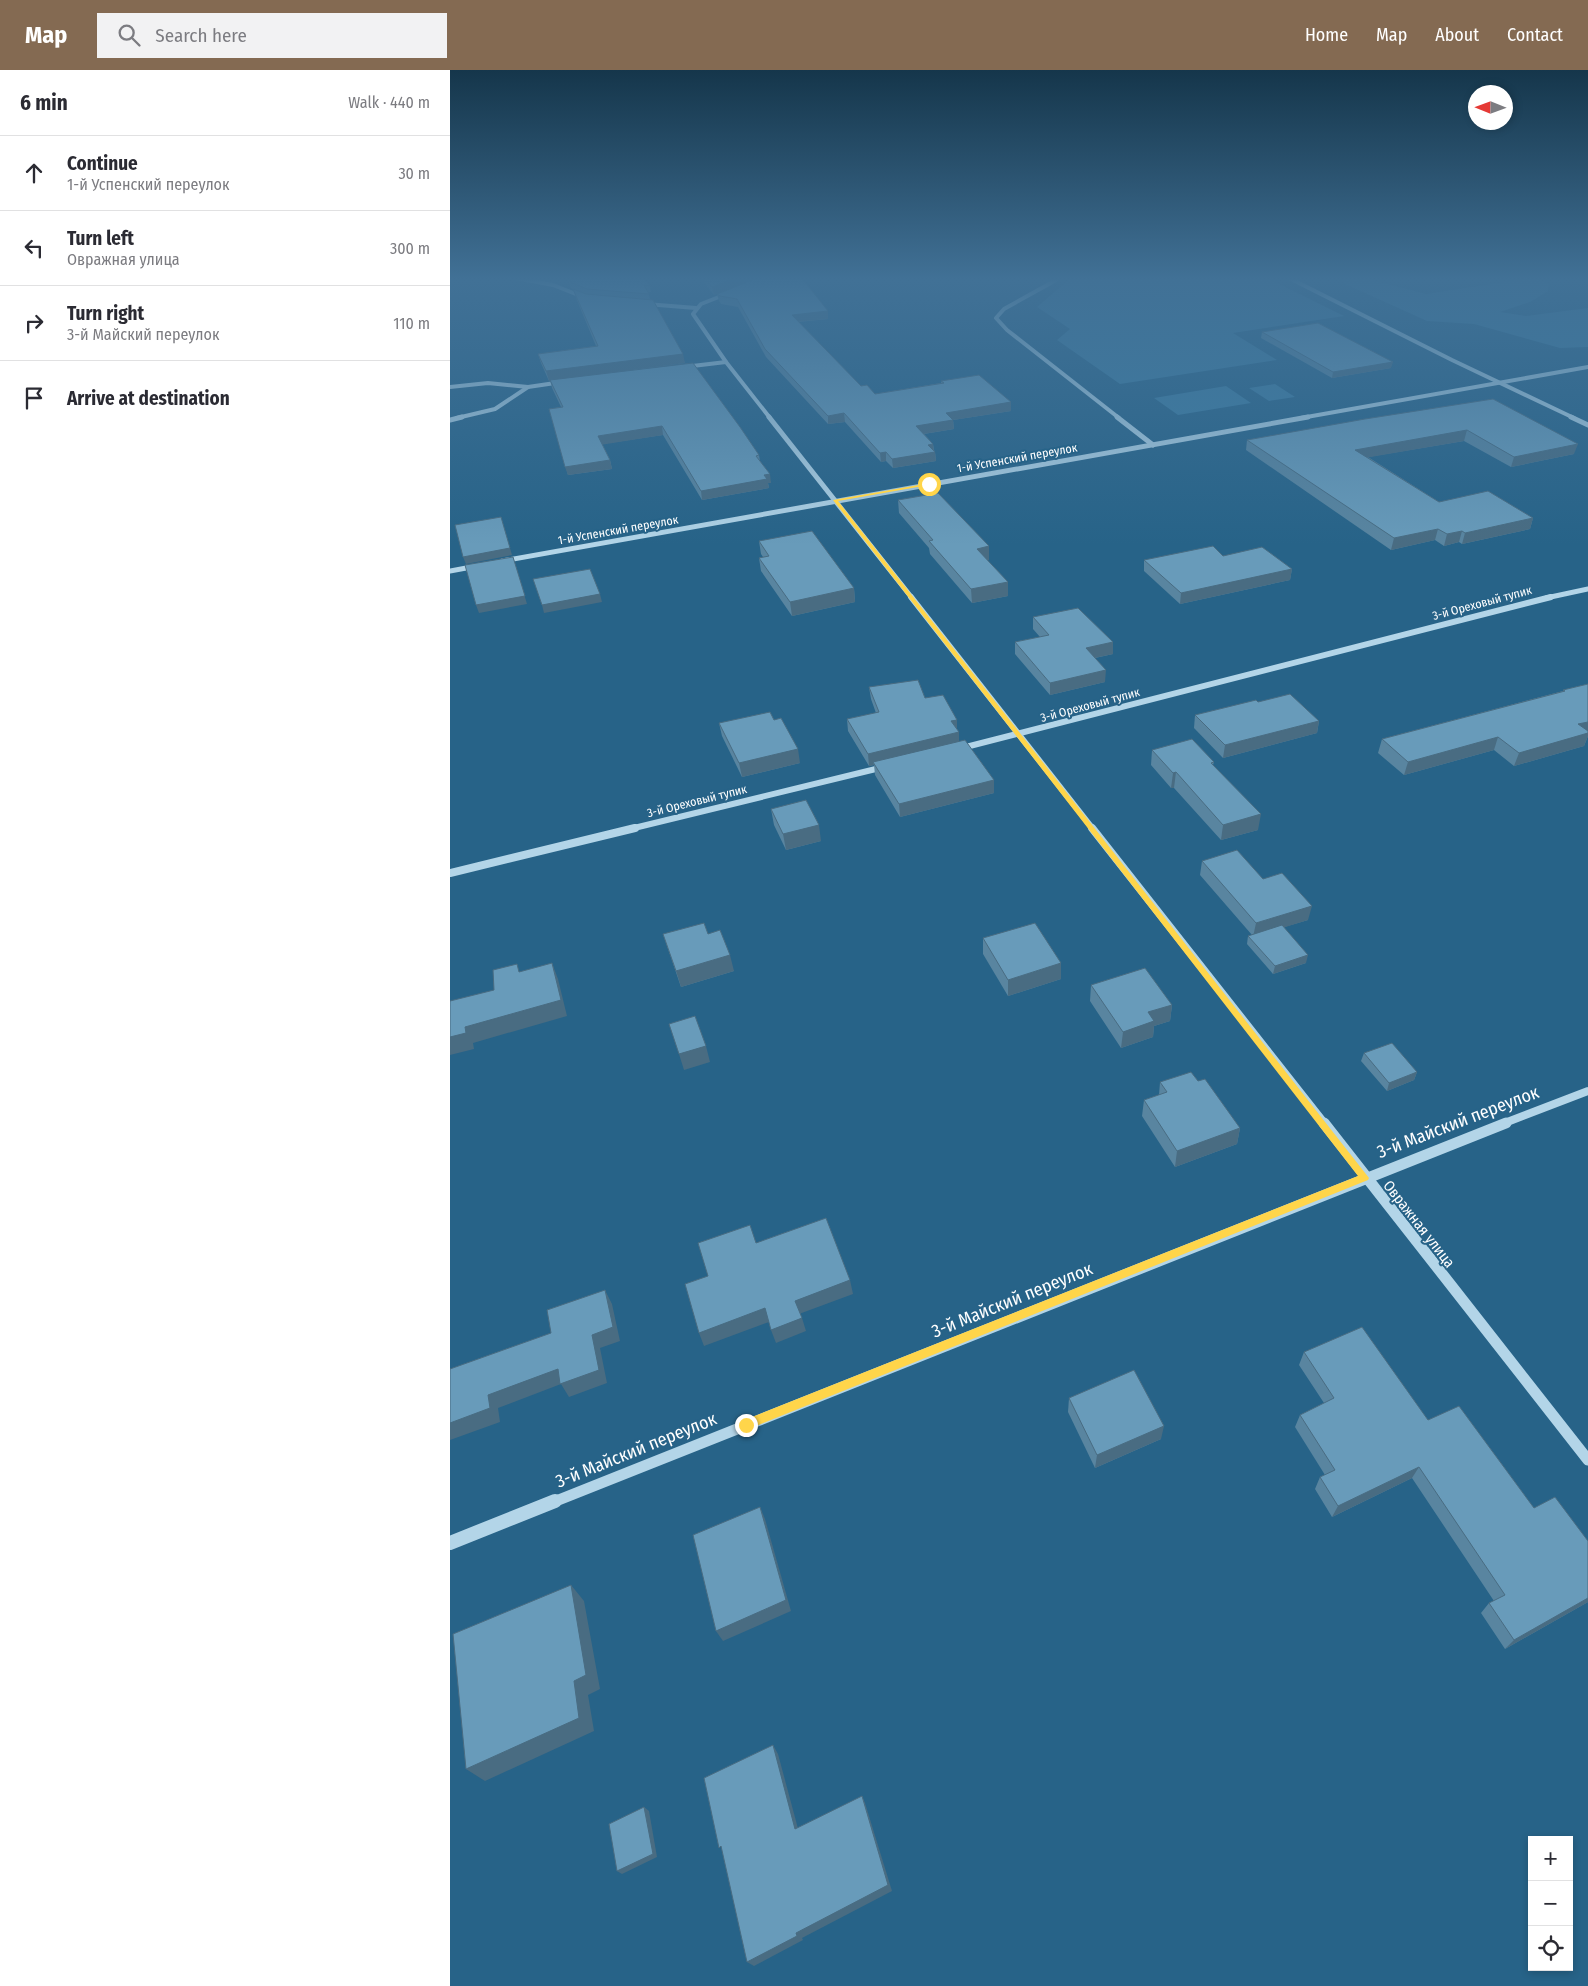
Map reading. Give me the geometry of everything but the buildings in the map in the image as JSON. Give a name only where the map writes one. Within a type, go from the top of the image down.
[{"type":"street","points":[[676,368],[689,366]]},
{"type":"street","name":"Овражная улица","points":[[729,366],[1588,1460]]},
{"type":"street","points":[[1054,366],[1154,444]]},
{"type":"street","points":[[1467,366],[1588,425]]},
{"type":"street","name":"1-й Успенский переулок","points":[[498,562],[835,500],[1588,367]]},
{"type":"street","points":[[450,387],[488,383],[528,387],[568,382]]},
{"type":"street","points":[[450,420],[494,410],[528,387]]},
{"type":"street","points":[[450,571],[479,565]]},
{"type":"street","name":"3-й Ореховый тупик","points":[[952,751],[1570,592],[1588,589]]},
{"type":"street","name":"3-й Ореховый тупик","points":[[450,873],[893,765]]},
{"type":"street","name":"3-й Майский переулок","points":[[450,1544],[1365,1178],[1588,1091]]},
{"type":"shaded area","points":[[1095,366],[1235,366],[1120,384]]},
{"type":"shaded area","points":[[1275,384],[1295,397],[1269,401],[1249,388]]},
{"type":"shaded area","points":[[1226,386],[1251,403],[1178,415],[1154,398]]},
{"type":"route","points":[[746,1425],[1365,1178],[835,500],[929,484]]}]
